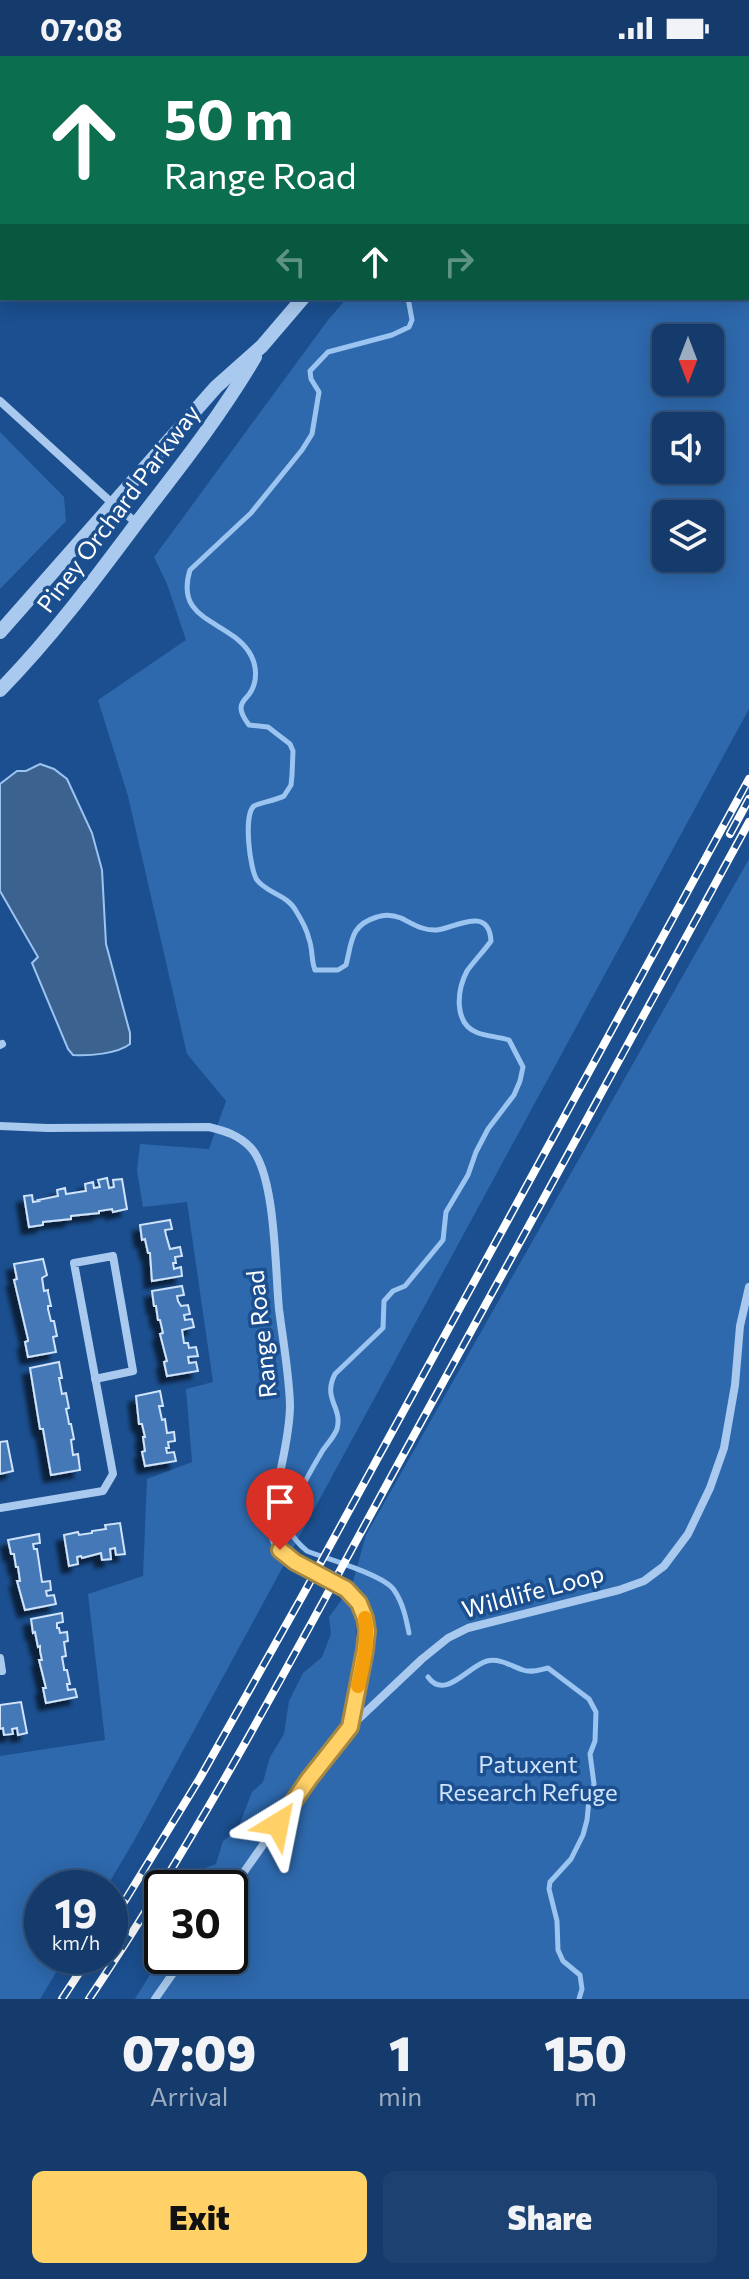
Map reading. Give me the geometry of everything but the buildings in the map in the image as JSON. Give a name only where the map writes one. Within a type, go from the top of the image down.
[{"type":"street","name":"Piney Orchard Parkway","points":[[0,632],[216,387],[262,346],[301,300]]},
{"type":"street","name":"Piney Orchard Parkway","points":[[0,690],[79,602],[229,402],[262,346]]},
{"type":"street","points":[[0,401],[137,523]]},
{"type":"street","name":"Range Road","points":[[0,1126],[209,1127],[233,1133],[252,1149],[263,1171],[271,1208],[290,1407],[275,1500],[273,1538],[280,1550],[295,1562],[346,1589],[362,1610],[367,1631],[350,1727]]},
{"type":"street","points":[[0,1508],[103,1491],[113,1474],[95,1379],[74,1263],[113,1256],[133,1371],[95,1379]]},
{"type":"street","name":"Wildlife Loop","points":[[245,1870],[350,1727],[448,1638],[468,1628],[619,1590],[644,1581],[664,1566],[688,1534],[710,1488],[724,1448],[735,1385],[740,1326],[749,1287]]},
{"type":"street","points":[[0,1658],[0,1671]]},
{"type":"street","points":[[155,1999],[172,1974]]},
{"type":"green space","points":[[345,300],[749,300],[749,709],[117,1870],[24,1870],[24,1974],[55,1974],[40,1999],[0,1999],[0,1756],[105,1740],[88,1594],[143,1576],[147,1479],[192,1462],[186,1389],[213,1382],[187,1202],[143,1207],[137,1171],[140,1144],[209,1149],[226,1101],[187,1054],[128,796],[98,700],[186,640],[167,584],[154,557]]},
{"type":"green space","points":[[0,432],[64,497],[66,521],[0,589]]},
{"type":"green space","name":"Patuxent Research Refuge","points":[[749,859],[749,1999],[135,1999],[150,1974],[248,1974],[248,1870],[204,1870],[216,1864],[223,1841],[237,1831],[252,1792],[263,1782],[270,1757],[284,1734],[289,1701],[303,1673],[322,1657],[331,1634],[329,1617],[343,1598],[355,1609],[356,1637],[367,1620],[368,1605],[352,1585],[366,1535]]},
{"type":"shaded area","points":[[40,764],[54,769],[67,779],[92,833],[102,870],[106,944],[130,1033],[130,1044],[110,1052],[73,1055],[68,1049],[32,963],[38,957],[0,891],[0,784],[17,771],[26,771]]},
{"type":"waterway","points":[[408,300],[412,320],[409,327],[392,335],[328,352],[310,371],[319,392],[312,434],[251,513],[190,570],[187,587],[189,600],[196,610],[239,641],[252,657],[255,667],[253,688],[241,706],[245,719],[249,725],[268,727],[290,744],[293,751],[291,785],[284,796],[254,806],[249,820],[249,843],[257,880],[288,901],[302,921],[315,970],[338,970],[346,965],[357,930],[368,920],[380,916],[395,916],[432,930],[478,921],[489,930],[491,941],[467,971],[459,997],[461,1014],[470,1029],[509,1040],[523,1067],[514,1095],[488,1129],[468,1175],[446,1212],[443,1240],[405,1286],[393,1291],[384,1301],[383,1328],[335,1374],[331,1390],[337,1429],[307,1478],[292,1513],[291,1532],[307,1551],[367,1573],[394,1590],[402,1605],[409,1633]]},
{"type":"waterway","points":[[428,1677],[435,1683],[449,1684],[492,1660],[526,1671],[548,1668],[589,1699],[596,1712],[595,1741],[590,1754],[594,1784],[587,1820],[571,1859],[550,1882],[549,1889],[557,1921],[558,1950],[563,1961],[580,1975],[582,1989],[579,1999]]},
{"type":"railway","points":[[128,1896],[200,1778],[304,1593],[749,779]]},
{"type":"railway","points":[[730,834],[749,799]]},
{"type":"railway","points":[[89,1999],[170,1872],[246,1741],[749,822]]},
{"type":"railway","points":[[62,1999],[78,1974]]},
{"type":"slow traffic","points":[[358,1686],[367,1631],[365,1618]]},
{"type":"route","points":[[278,1824],[350,1727],[367,1631],[359,1603],[346,1589],[295,1562],[280,1550]]}]
